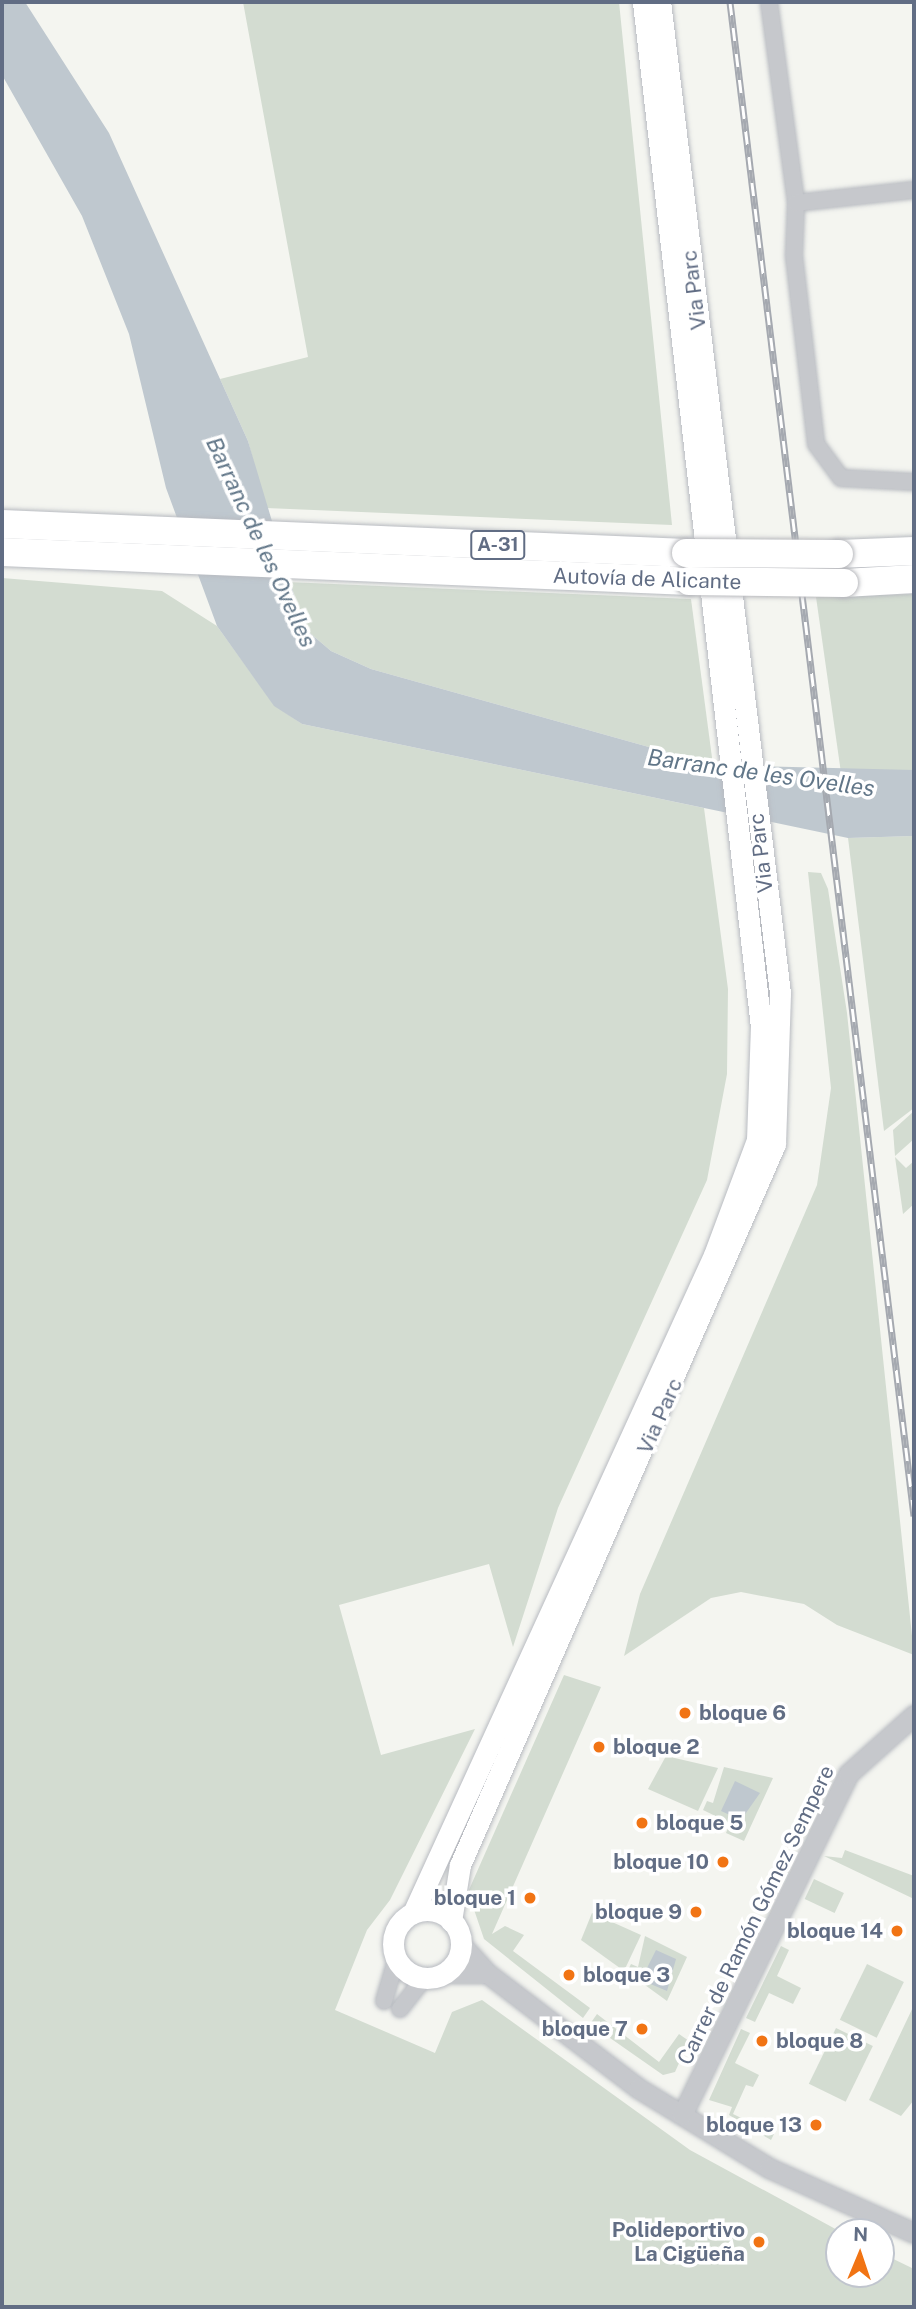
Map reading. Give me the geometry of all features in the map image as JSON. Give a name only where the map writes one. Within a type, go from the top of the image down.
[{"type":"highway","name":"Autovía de Alicante","points":[[2,524],[686,553],[839,554],[914,551]]},
{"type":"highway","name":"Autovía de Alicante","points":[[2,552],[688,581],[844,583],[914,579]]},
{"type":"main road","name":"Via Parc","points":[[643,2],[719,678],[751,862]]},
{"type":"main road","name":"Via Parc","points":[[542,1660],[714,1255],[757,1140],[761,1027],[740,682],[660,2]]},
{"type":"main road","points":[[542,1660],[460,1865],[451,1921],[461,1944],[445,1973],[424,1978],[396,1960],[397,1928],[413,1913],[542,1660]]},
{"type":"main road","points":[[413,1913],[433,1911],[451,1921]]},
{"type":"street","points":[[769,2],[796,203],[794,256],[820,456],[854,483],[914,482]]},
{"type":"street","points":[[796,203],[914,190]]},
{"type":"street","name":"Carrer de Ramón Gómez Sempere","points":[[682,2115],[848,1774],[914,1715]]},
{"type":"street","points":[[461,1944],[487,1973],[682,2115],[819,2194],[914,2233]]},
{"type":"street","points":[[384,2001],[396,1960]]},
{"type":"street","points":[[445,1973],[487,1973]]},
{"type":"street","points":[[400,2009],[424,1978]]},
{"type":"shaded area","points":[[243,2],[619,2],[672,525],[266,508],[248,441],[220,379],[308,357]]},
{"type":"shaded area","points":[[2,578],[162,591],[217,626],[274,705],[302,724],[704,808],[728,989],[727,1074],[707,1180],[558,1508],[513,1647],[489,1564],[339,1605],[381,1755],[475,1729],[390,1900],[367,1930],[335,2010],[435,2053],[452,2012],[482,2000],[690,2150],[825,2223],[825,2288],[895,2288],[895,2260],[914,2269],[914,2307],[2,2307]]},
{"type":"shaded area","points":[[287,582],[691,599],[713,765],[371,669],[331,651],[304,628]]},
{"type":"shaded area","points":[[914,594],[914,770],[841,773],[816,597]]},
{"type":"shaded area","points":[[914,836],[914,1108],[884,1131],[848,838]]},
{"type":"shaded area","points":[[808,872],[821,873],[828,889],[847,1013],[914,1655],[837,1625],[804,1604],[741,1592],[711,1598],[624,1656],[640,1594],[817,1185],[831,1088]]},
{"type":"shaded area","points":[[914,1111],[914,1139],[895,1156],[893,1130]]},
{"type":"shaded area","points":[[895,1157],[906,1168],[914,1161],[914,1204],[903,1214]]},
{"type":"shaded area","points":[[564,1675],[601,1687],[492,1934],[505,1926],[524,1935],[513,1951],[590,2008],[583,2018],[484,1939],[468,1892]]},
{"type":"shaded area","points":[[666,1756],[718,1768],[698,1811],[648,1789]]},
{"type":"shaded area","points":[[724,1767],[773,1778],[744,1841],[726,1833],[730,1823],[703,1810],[707,1801],[713,1803]]},
{"type":"shaded area","points":[[845,1850],[914,1876],[914,1899],[824,1856],[842,1858]]},
{"type":"shaded area","points":[[814,1879],[844,1893],[835,1913],[805,1899]]},
{"type":"shaded area","points":[[592,1913],[641,1935],[624,1971],[581,1940]]},
{"type":"shaded area","points":[[645,1936],[687,1957],[667,2001],[627,1972],[631,1964],[638,1967]]},
{"type":"shaded area","points":[[781,1946],[789,1950],[777,1976],[801,1988],[793,2004],[769,1993],[755,2022],[746,2018]]},
{"type":"shaded area","points":[[867,1964],[904,1982],[877,2038],[840,2020]]},
{"type":"shaded area","points":[[914,2005],[914,2100],[901,2116],[869,2100]]},
{"type":"shaded area","points":[[597,2014],[659,2062],[679,2034],[689,2041],[675,2072],[663,2075],[590,2024]]},
{"type":"shaded area","points":[[836,2028],[873,2046],[846,2102],[809,2084]]},
{"type":"shaded area","points":[[741,2029],[750,2033],[735,2063],[759,2075],[753,2087],[746,2085],[733,2114],[774,2134],[771,2140],[729,2115],[732,2107],[709,2100]]},
{"type":"water","name":"Barranc de les Ovelles","points":[[2,2],[25,2],[109,133],[248,441],[304,628],[331,651],[371,669],[713,765],[914,770],[914,836],[848,838],[302,724],[274,706],[217,626],[166,488],[129,334],[82,216],[2,75]]},
{"type":"water","points":[[735,1781],[760,1793],[741,1820],[721,1811]]},
{"type":"water","points":[[656,1950],[676,1959],[667,1991],[641,1980]]},
{"type":"railway","points":[[730,2],[914,1516]]},
{"type":"place","name":"bloque 6","points":[[685,1713]]},
{"type":"place","name":"bloque 2","points":[[599,1747]]},
{"type":"place","name":"bloque 5","points":[[642,1823]]},
{"type":"place","name":"bloque 10","points":[[723,1862]]},
{"type":"place","name":"bloque 1","points":[[530,1898]]},
{"type":"place","name":"bloque 9","points":[[696,1912]]},
{"type":"place","name":"bloque 14","points":[[897,1931]]},
{"type":"place","name":"bloque 3","points":[[569,1975]]},
{"type":"place","name":"bloque 7","points":[[642,2029]]},
{"type":"place","name":"bloque 8","points":[[762,2041]]},
{"type":"place","name":"bloque 13","points":[[816,2125]]},
{"type":"place","name":"Polideportivo La Cigüeña","points":[[759,2242]]}]
